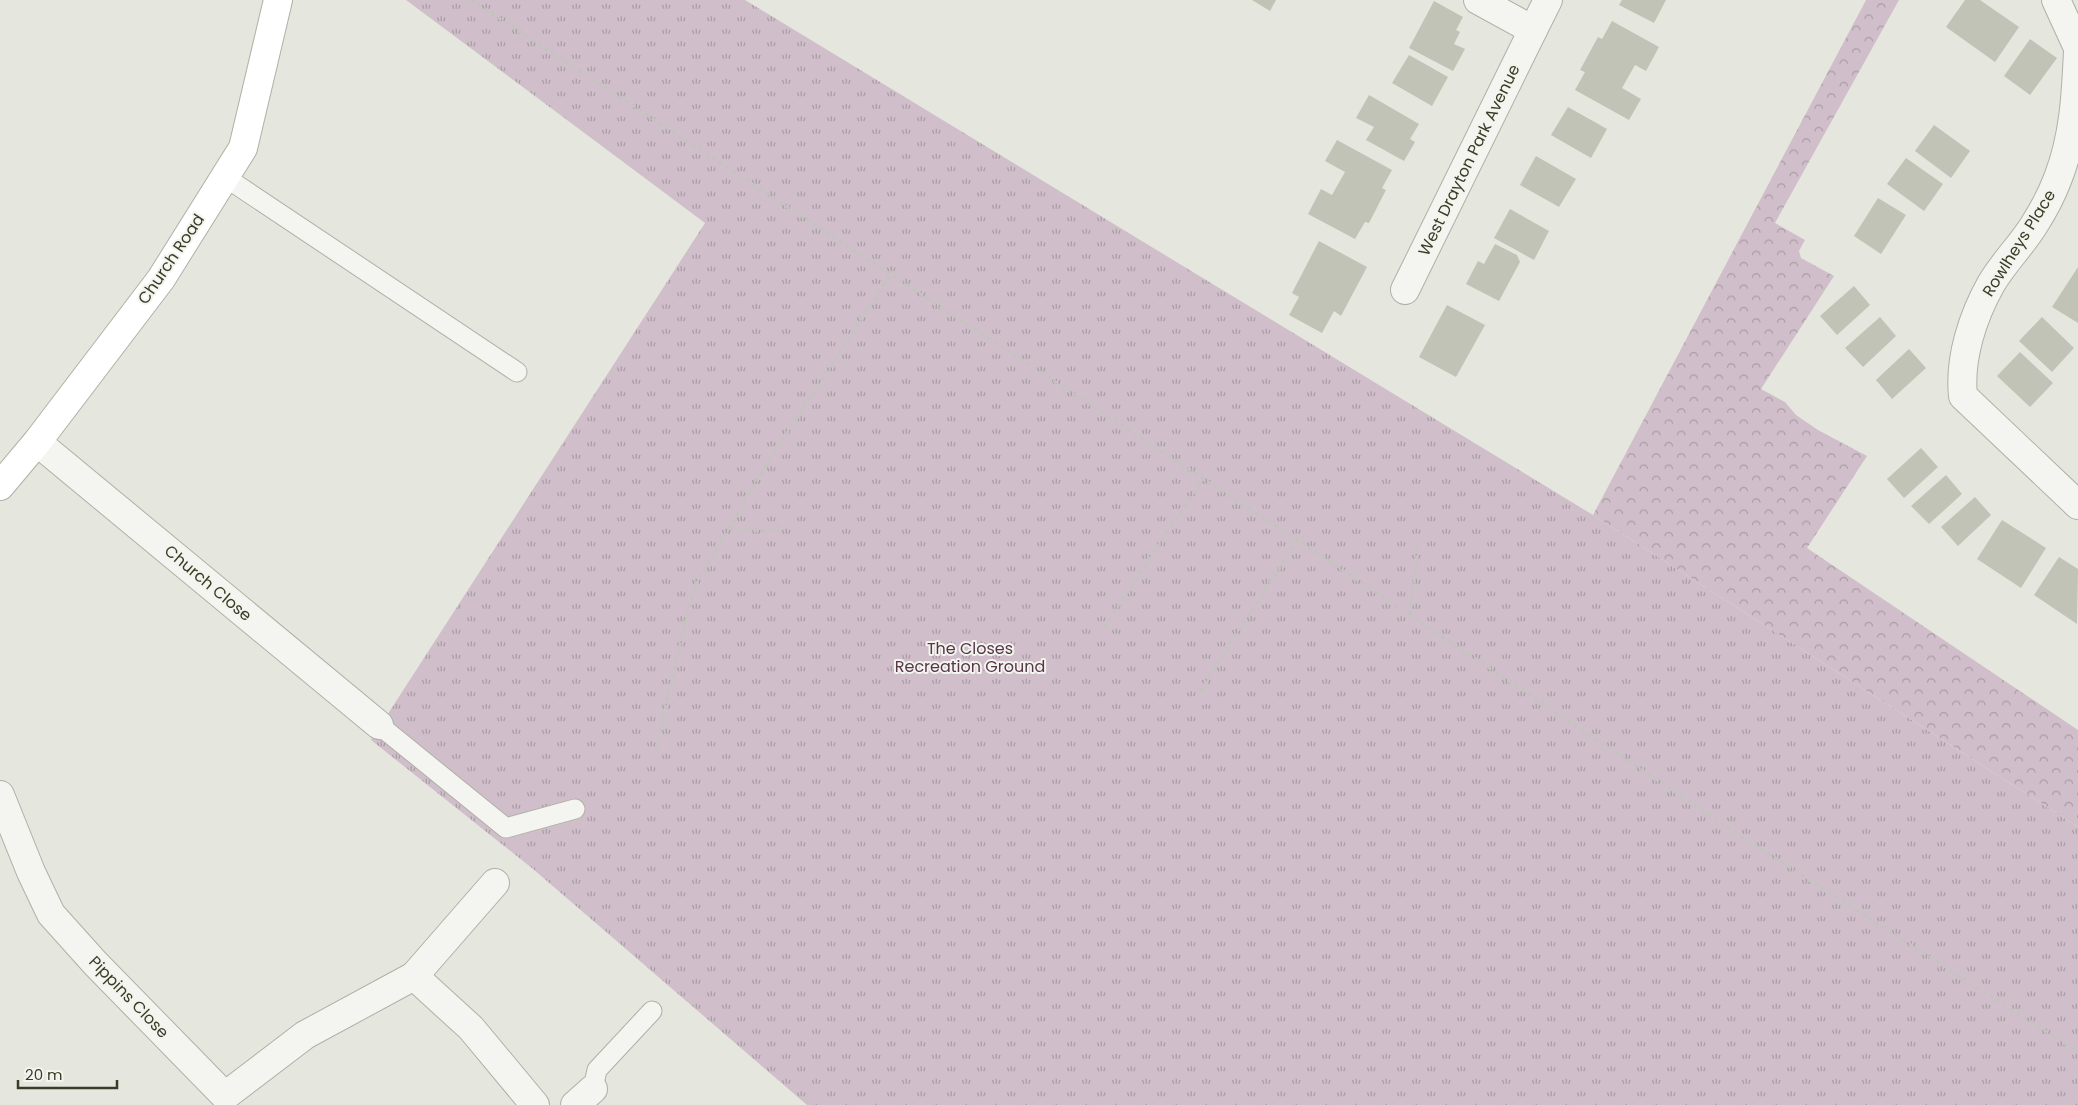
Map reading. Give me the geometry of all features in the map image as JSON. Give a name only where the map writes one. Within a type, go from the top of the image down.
[{"type":"street","name":"Church Road","points":[[0,486],[37,442],[161,279],[243,148],[278,0]]},
{"type":"street","points":[[1478,0],[1532,30]]},
{"type":"street","name":"West Drayton Park Avenue","points":[[1405,290],[1548,0]]},
{"type":"street","name":"Rowlheys Place","points":[[2056,0],[2078,50],[2075,113],[2068,147],[2058,179],[2034,225],[1992,283],[1973,322],[1962,381],[1963,396],[2078,505]]},
{"type":"street","name":"Church Close","points":[[37,442],[379,725]]},
{"type":"street","name":"Pippins Close","points":[[0,795],[31,872],[51,914],[95,963],[225,1096],[304,1035],[414,976],[495,882]]},
{"type":"street","points":[[414,976],[471,1028],[535,1105]]},
{"type":"lane","points":[[225,176],[517,372]]},
{"type":"lane","points":[[379,725],[506,828],[575,809]]},
{"type":"lane","points":[[584,1097],[597,1070],[652,1011]]},
{"type":"path","points":[[471,0],[1298,541],[1744,838],[2078,1052]]},
{"type":"path","points":[[656,748],[686,619],[698,580],[767,464],[890,275]]},
{"type":"path","points":[[1104,627],[1203,479]]},
{"type":"path","points":[[729,528],[763,531],[785,525]]},
{"type":"path","points":[[1410,615],[1418,540]]},
{"type":"path","points":[[1200,691],[1298,541]]},
{"type":"green space","name":"The Closes Recreation Ground","points":[[406,0],[745,0],[1593,515],[2078,827],[2078,1105],[807,1105],[533,869],[371,740],[705,223]]},
{"type":"green space","points":[[1866,0],[1899,0],[1775,223],[1805,240],[1799,251],[1801,258],[1834,276],[1761,389],[1785,402],[1796,415],[1818,430],[1867,456],[1807,548],[2078,730],[2078,827],[1593,515]]},
{"type":"building","points":[[1252,0],[1276,0],[1270,11]]},
{"type":"building","points":[[1622,0],[1666,0],[1654,23],[1619,5]]},
{"type":"building","points":[[1965,0],[1980,0],[2019,27],[1995,62],[1946,27]]},
{"type":"building","points":[[1434,1],[1463,17],[1456,30],[1460,32],[1454,44],[1465,49],[1453,71],[1409,48]]},
{"type":"building","points":[[1612,21],[1659,47],[1646,71],[1635,65],[1622,88],[1641,99],[1629,120],[1575,90],[1585,72],[1580,70],[1598,37],[1602,39]]},
{"type":"building","points":[[2030,39],[2057,58],[2030,95],[2004,76]]},
{"type":"building","points":[[1409,55],[1448,77],[1432,106],[1392,83]]},
{"type":"building","points":[[1369,95],[1419,124],[1410,139],[1415,142],[1404,161],[1366,140],[1374,127],[1356,118]]},
{"type":"building","points":[[1568,107],[1607,129],[1591,158],[1551,135]]},
{"type":"building","points":[[1934,125],[1970,151],[1951,178],[1915,151]]},
{"type":"building","points":[[1337,140],[1392,170],[1382,188],[1386,190],[1369,223],[1365,222],[1355,239],[1308,214],[1321,189],[1332,195],[1345,172],[1325,161]]},
{"type":"building","points":[[1536,156],[1576,179],[1559,207],[1520,185]]},
{"type":"building","points":[[1906,158],[1943,184],[1924,211],[1887,184]]},
{"type":"building","points":[[1878,198],[1906,215],[1881,254],[1854,236]]},
{"type":"building","points":[[1510,209],[1549,231],[1534,260],[1494,238]]},
{"type":"building","points":[[1319,241],[1367,267],[1341,316],[1334,311],[1322,333],[1289,315],[1299,297],[1292,293]]},
{"type":"building","points":[[1495,244],[1517,255],[1520,262],[1499,301],[1466,284],[1478,261],[1484,264]]},
{"type":"building","points":[[2078,267],[2078,323],[2052,307]]},
{"type":"building","points":[[1854,286],[1870,305],[1837,335],[1820,316]]},
{"type":"building","points":[[1447,305],[1485,325],[1456,377],[1419,357]]},
{"type":"building","points":[[1880,317],[1896,336],[1863,367],[1845,348]]},
{"type":"building","points":[[2042,317],[2074,348],[2052,372],[2019,341]]},
{"type":"building","points":[[1909,349],[1926,368],[1892,399],[1876,380]]},
{"type":"building","points":[[2020,352],[2053,383],[2030,407],[1997,376]]},
{"type":"building","points":[[1921,448],[1938,467],[1904,498],[1887,479]]},
{"type":"building","points":[[1946,475],[1962,494],[1929,524],[1911,506]]},
{"type":"building","points":[[1975,497],[1991,515],[1958,546],[1941,527]]},
{"type":"building","points":[[2002,520],[2046,548],[2021,588],[1977,559]]},
{"type":"building","points":[[2059,557],[2078,569],[2077,624],[2034,595]]}]
